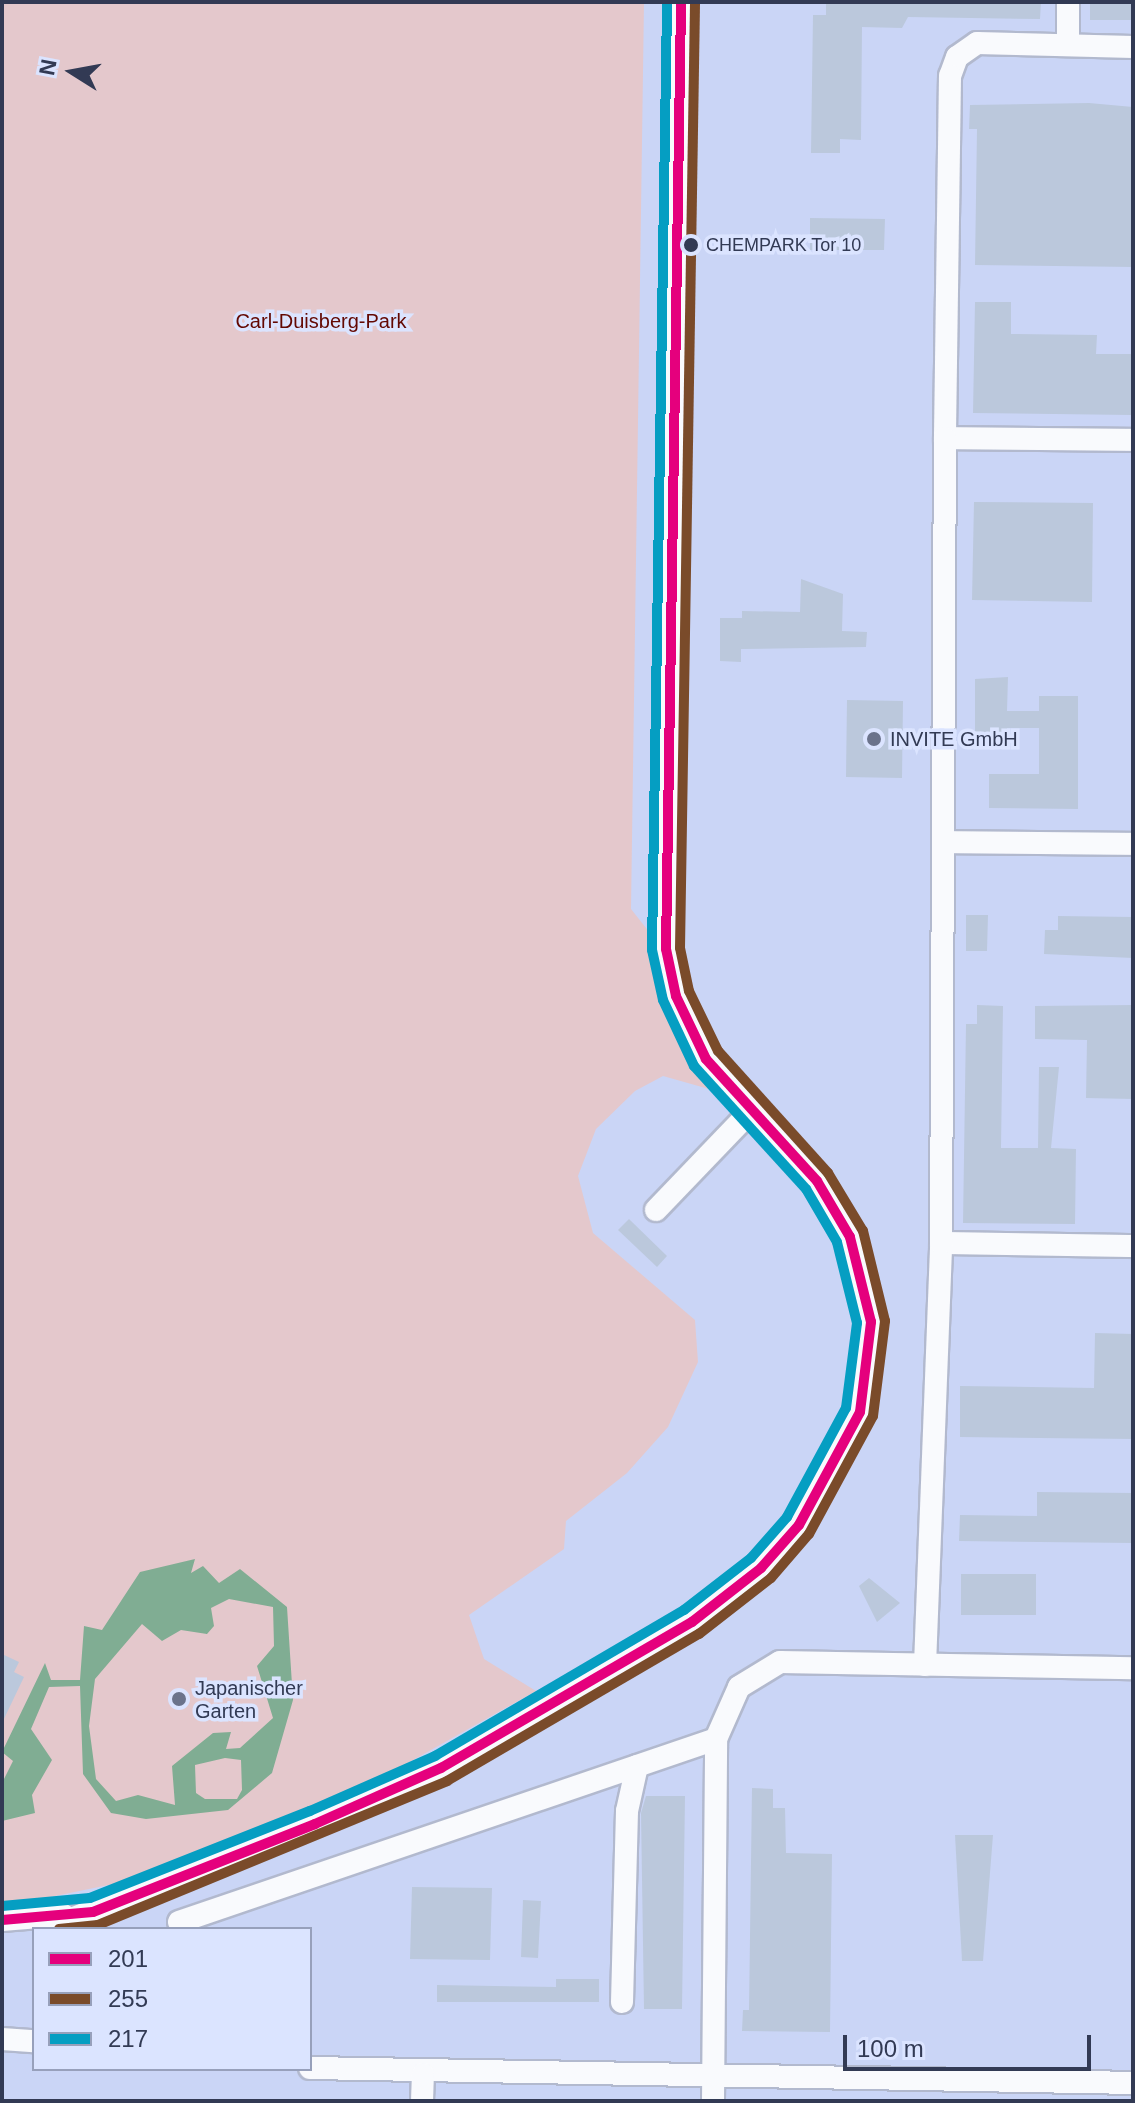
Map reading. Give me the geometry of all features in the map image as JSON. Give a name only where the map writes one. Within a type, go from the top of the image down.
[{"type":"street","points":[[52,1927],[441,1768],[716,1606],[799,1525],[860,1412],[870,1356],[868,1300],[850,1237],[830,1199],[751,1111],[694,1039],[666,949],[681,2]]},
{"type":"street","points":[[1068,2],[1068,45]]},
{"type":"street","points":[[925,1665],[941,1243],[950,76],[957,57],[977,43],[1133,47]]},
{"type":"street","points":[[945,438],[1133,440]]},
{"type":"street","points":[[944,842],[1133,844]]},
{"type":"street","points":[[656,1210],[751,1111]]},
{"type":"street","points":[[941,1243],[1133,1246]]},
{"type":"street","points":[[713,2101],[716,1739],[731,1695],[757,1671],[780,1662],[1133,1668]]},
{"type":"street","points":[[179,1922],[716,1739]]},
{"type":"street","points":[[622,2002],[627,1811],[637,1766]]},
{"type":"street","points":[[2,1920],[93,1912]]},
{"type":"street","points":[[2,1934],[32,1932]]},
{"type":"street","points":[[2,2039],[32,2041]]},
{"type":"street","points":[[312,2068],[423,2074],[1133,2083]]},
{"type":"street","points":[[422,2101],[423,2074]]},
{"type":"shaded area","points":[[2,2],[1133,2],[1133,2101],[2,2101]]},
{"type":"shaded area","points":[[195,1559],[191,1573],[203,1566],[219,1583],[240,1569],[287,1607],[293,1700],[272,1773],[228,1810],[146,1819],[111,1813],[83,1774],[80,1686],[49,1687],[31,1729],[52,1760],[32,1795],[35,1813],[2,1821],[2,1783],[13,1761],[2,1752],[45,1663],[51,1680],[80,1680],[84,1626],[102,1630],[140,1572]],"holes":[[[229,1599],[273,1607],[274,1646],[257,1666],[273,1718],[240,1748],[226,1749],[231,1732],[213,1733],[172,1766],[175,1805],[138,1795],[116,1801],[96,1779],[89,1726],[95,1679],[142,1624],[162,1641],[181,1630],[207,1634],[214,1626],[211,1608]],[[225,1758],[241,1760],[242,1790],[237,1799],[205,1799],[196,1793],[195,1765]]]},
{"type":"green space","name":"Carl-Duisberg-Park","points":[[2,2],[644,2],[631,909],[650,933],[675,1031],[709,1089],[663,1076],[635,1091],[596,1129],[578,1176],[593,1233],[695,1320],[698,1362],[668,1427],[627,1473],[566,1521],[564,1549],[469,1615],[484,1659],[536,1691],[383,1777],[260,1830],[123,1882],[2,1907]]},
{"type":"building","points":[[826,2],[1041,2],[1040,19],[908,17],[902,28],[862,27],[861,140],[840,139],[840,153],[811,153],[813,15],[826,15]]},
{"type":"building","points":[[1090,2],[1133,2],[1133,20],[1090,20]]},
{"type":"building","points":[[1089,103],[1133,107],[1133,267],[975,265],[977,129],[969,129],[970,105]]},
{"type":"building","points":[[810,218],[885,219],[884,250],[810,250]]},
{"type":"building","points":[[975,302],[1011,302],[1011,334],[1097,335],[1096,354],[1132,354],[1131,415],[973,413]]},
{"type":"building","points":[[974,502],[1093,503],[1092,602],[972,600]]},
{"type":"building","points":[[801,579],[843,594],[842,631],[867,632],[866,647],[741,649],[741,662],[720,661],[720,618],[742,618],[742,611],[800,612]]},
{"type":"building","points":[[1008,677],[1007,711],[1039,711],[1039,696],[1078,696],[1078,809],[989,808],[989,774],[1039,774],[1039,728],[1007,728],[1007,749],[975,748],[975,679]]},
{"type":"building","name":"INVITE GmbH","points":[[847,700],[903,701],[902,778],[846,777]]},
{"type":"building","points":[[966,915],[988,915],[987,951],[966,951]]},
{"type":"building","points":[[1058,916],[1133,917],[1133,958],[1044,954],[1045,930],[1058,930]]},
{"type":"building","points":[[977,1005],[1003,1006],[1001,1148],[1038,1148],[1039,1067],[1059,1067],[1051,1148],[1076,1149],[1075,1224],[963,1223],[966,1024],[977,1024]]},
{"type":"building","points":[[1133,1005],[1133,1099],[1086,1098],[1087,1040],[1035,1039],[1035,1006]]},
{"type":"building","points":[[629,1219],[667,1256],[657,1267],[618,1230]]},
{"type":"building","points":[[1095,1333],[1133,1334],[1133,1439],[960,1437],[960,1386],[1094,1388]]},
{"type":"building","points":[[1037,1492],[1133,1493],[1133,1543],[959,1541],[960,1515],[1037,1516]]},
{"type":"building","points":[[961,1574],[1036,1574],[1036,1615],[961,1615]]},
{"type":"building","points":[[869,1578],[900,1603],[877,1622],[859,1586]]},
{"type":"building","points":[[2,1654],[19,1662],[14,1672],[24,1677],[2,1723]]},
{"type":"building","points":[[752,1788],[773,1789],[773,1808],[785,1808],[786,1853],[832,1854],[830,2032],[742,2031],[743,2010],[749,2010]]},
{"type":"building","points":[[646,1796],[685,1796],[682,2009],[644,2009],[641,1813]]},
{"type":"building","points":[[955,1835],[993,1835],[983,1961],[962,1961]]},
{"type":"building","points":[[412,1887],[492,1888],[490,1960],[410,1959]]},
{"type":"building","points":[[523,1900],[541,1901],[538,1958],[521,1957]]},
{"type":"building","points":[[556,1979],[599,1979],[599,2002],[437,2002],[437,1985],[556,1987]]},
{"type":"transit line","name":"217","points":[[2,1906],[90,1898],[310,1811],[435,1756],[684,1610],[751,1558],[787,1517],[846,1408],[857,1323],[837,1242],[806,1189],[694,1066],[663,1000],[652,950],[667,2]]},
{"type":"transit line","name":"201","points":[[2,1920],[93,1912],[315,1824],[441,1768],[692,1622],[761,1568],[799,1525],[860,1412],[871,1322],[850,1237],[817,1181],[706,1059],[676,996],[666,949],[681,2]]},
{"type":"transit line","name":"255","points":[[78,1927],[98,1925],[447,1781],[699,1634],[771,1578],[809,1534],[873,1416],[885,1321],[863,1231],[828,1173],[718,1051],[689,991],[680,948],[695,2]]},
{"type":"place","name":"CHEMPARK Tor 10","points":[[691,245]]},
{"type":"place","name":"INVITE GmbH","points":[[874,739]]},
{"type":"place","name":"Japanischer Garten","points":[[179,1699]]}]
